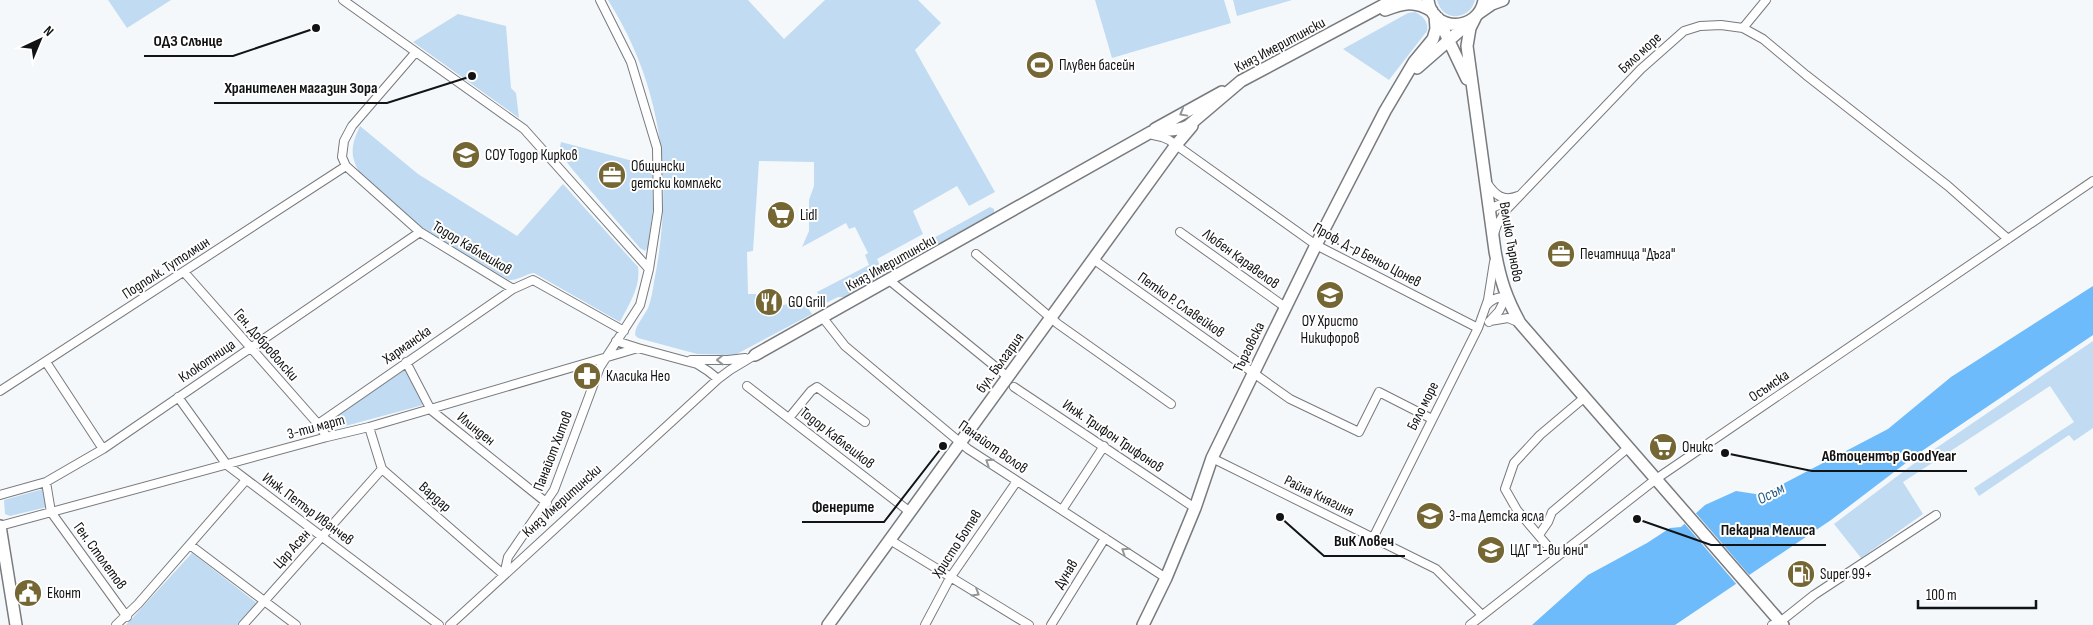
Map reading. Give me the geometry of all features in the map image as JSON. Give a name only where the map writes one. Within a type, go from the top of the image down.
[{"type":"street","points":[[343,0],[524,129],[649,269]]},
{"type":"street","name":"Панайот Хитов","points":[[504,575],[508,557],[524,532],[547,503],[554,490],[604,358],[640,305],[649,269],[658,211],[657,148],[631,62],[600,0]]},
{"type":"street","name":"Княз Имеритински","points":[[450,625],[730,370],[1151,132],[1164,129],[1180,130],[1198,119],[1241,81],[1393,0]]},
{"type":"street","name":"Велико Търново","points":[[1484,0],[1470,28],[1467,46],[1495,251],[1506,297],[1520,323],[1746,582],[1778,624]]},
{"type":"street","points":[[1397,89],[1420,64],[1492,4],[1503,0]]},
{"type":"street","points":[[1766,0],[1743,28],[1763,39],[1948,186],[2008,239]]},
{"type":"street","points":[[1355,21],[1408,2],[1423,4],[1454,25],[1475,18]]},
{"type":"street","points":[[1433,11],[1449,40],[1472,90]]},
{"type":"street","points":[[1397,89],[1414,62],[1433,39],[1436,29],[1433,11]]},
{"type":"street","name":"Бяло море","points":[[1490,211],[1494,207],[1520,196],[1642,69],[1684,31],[1700,26],[1721,25],[1743,28]]},
{"type":"street","points":[[346,166],[342,157],[344,141],[352,126],[415,53]]},
{"type":"street","points":[[1420,64],[1435,57],[1445,55],[1453,58],[1463,69]]},
{"type":"street","points":[[1151,132],[1241,81]]},
{"type":"street","name":"Търговска","points":[[1143,625],[1166,578],[1195,508],[1212,458],[1316,245],[1397,89]]},
{"type":"street","name":"бул. България","points":[[828,625],[1176,145],[1198,119]]},
{"type":"street","name":"Проф. Д-р Беньо Цонев","points":[[1137,140],[1156,135],[1176,145],[1316,245],[1478,328]]},
{"type":"street","name":"Тодор Каблешков","points":[[346,166],[420,232],[513,289],[533,280],[624,331]]},
{"type":"street","name":"Подполк. Тутолмин","points":[[0,391],[346,166]]},
{"type":"street","name":"Осъмска","points":[[1470,625],[1656,480],[2093,181]]},
{"type":"street","points":[[1486,182],[1493,192],[1502,198],[1512,199]]},
{"type":"street","points":[[1493,237],[1497,225],[1507,209],[1520,196]]},
{"type":"street","points":[[1490,211],[1496,213],[1507,209]]},
{"type":"street","name":"Клокотница","points":[[0,496],[46,482],[103,449],[420,232]]},
{"type":"street","name":"Любен Каравелов","points":[[1180,232],[1285,307]]},
{"type":"street","name":"Бяло море","points":[[1373,538],[1478,328],[1493,275],[1495,251]]},
{"type":"street","points":[[976,254],[1051,318],[1171,404]]},
{"type":"street","name":"Петко Р. Славейков","points":[[1093,259],[1290,398],[1359,432],[1379,392],[1432,419]]},
{"type":"street","name":"Ген. Доброволски","points":[[184,272],[318,424],[327,437]]},
{"type":"street","points":[[890,280],[1008,376]]},
{"type":"street","name":"Харманска","points":[[318,424],[513,289]]},
{"type":"street","points":[[1485,308],[1491,300],[1498,297],[1506,297],[1499,311],[1488,322]]},
{"type":"street","name":"Панайот Волов","points":[[823,318],[845,346],[960,443],[1166,578]]},
{"type":"street","points":[[1478,328],[1497,319],[1508,318],[1520,323]]},
{"type":"street","points":[[616,341],[684,360],[708,371],[718,380]]},
{"type":"street","name":"3-ти март","points":[[0,526],[430,410],[638,348]]},
{"type":"street","points":[[684,360],[728,360],[755,355]]},
{"type":"street","points":[[46,362],[103,449]]},
{"type":"street","name":"Илинден","points":[[406,362],[430,410],[547,503]]},
{"type":"street","name":"Тодор Каблешков","points":[[747,386],[910,512]]},
{"type":"street","name":"Инж. Трифон Трифонов","points":[[1014,387],[1195,508]]},
{"type":"street","points":[[789,418],[812,391],[817,388],[865,422]]},
{"type":"street","name":"Инж. Петър Иванчев","points":[[178,397],[228,466],[438,625]]},
{"type":"street","points":[[1557,557],[1517,510],[1505,489],[1514,463],[1540,435],[1585,397]]},
{"type":"street","points":[[369,427],[382,469]]},
{"type":"street","points":[[1062,510],[1104,446]]},
{"type":"street","points":[[1539,535],[1552,512],[1629,447]]},
{"type":"street","name":"Райна Княгиня","points":[[1212,458],[1436,569],[1482,615]]},
{"type":"street","name":"Вардар","points":[[382,469],[504,575]]},
{"type":"street","name":"Цар Асен","points":[[242,625],[382,469]]},
{"type":"street","points":[[116,625],[127,617],[246,480]]},
{"type":"street","name":"Христо Ботев","points":[[925,625],[950,578],[1017,481]]},
{"type":"street","points":[[46,482],[51,512]]},
{"type":"street","name":"Ген. Столетов","points":[[51,512],[127,617]]},
{"type":"street","points":[[1778,624],[1814,595],[1936,515]]},
{"type":"street","points":[[0,526],[16,625]]},
{"type":"street","name":"Дунав","points":[[1051,625],[1104,538]]},
{"type":"street","points":[[890,540],[1029,625]]},
{"type":"street","points":[[190,545],[296,625]]},
{"type":"shaded area","points":[[108,0],[171,0],[127,28]]},
{"type":"shaded area","points":[[608,0],[748,0],[784,39],[825,0],[918,0],[941,23],[915,50],[995,192],[969,206],[957,186],[913,211],[923,234],[877,259],[881,267],[917,247],[916,253],[886,269],[888,273],[845,297],[838,297],[824,304],[817,292],[869,265],[865,255],[868,253],[855,227],[849,229],[846,223],[802,247],[809,231],[809,200],[814,186],[814,162],[759,161],[753,251],[747,252],[748,294],[756,294],[757,307],[793,304],[793,298],[803,301],[812,314],[735,355],[697,354],[638,338],[635,335],[635,331],[650,302],[660,245],[663,172],[659,136],[652,101],[627,33]]},
{"type":"shaded area","points":[[1095,0],[1224,0],[1231,23],[1112,58]]},
{"type":"shaded area","points":[[1233,0],[1292,0],[1237,16]]},
{"type":"shaded area","points":[[1437,0],[1475,0],[1468,12],[1456,16],[1444,12]]},
{"type":"shaded area","points":[[1415,12],[1425,20],[1427,31],[1389,80],[1343,49],[1408,13]]},
{"type":"shaded area","points":[[458,14],[506,26],[511,88],[516,93],[519,118],[413,42]]},
{"type":"shaded area","points":[[360,126],[418,174],[517,236],[563,184],[638,267],[638,282],[620,322],[534,273],[509,280],[422,229],[361,175],[353,156],[353,145]]},
{"type":"shaded area","points":[[561,142],[652,166],[653,209],[648,247],[645,251],[640,248],[572,169],[559,152]]},
{"type":"shaded area","points":[[990,207],[994,209],[994,214],[933,248],[929,246],[930,240]]},
{"type":"shaded area","points":[[2093,341],[2093,428],[2074,441],[2069,435],[1979,496],[1974,488],[2074,422],[2050,386],[1903,482],[1923,514],[1861,558],[1834,524],[1920,459]]},
{"type":"shaded area","points":[[405,368],[423,405],[338,428],[332,418]]},
{"type":"shaded area","points":[[43,489],[47,507],[10,516],[5,514],[4,500]]},
{"type":"shaded area","points":[[192,553],[258,604],[240,625],[126,625]]},
{"type":"water","name":"Осъм","points":[[2093,286],[2093,335],[1919,453],[1831,520],[1675,625],[1532,625],[1588,575],[1647,543],[1670,528],[1681,527],[1705,505],[1736,491],[1762,495],[1888,429],[1951,377]]},
{"type":"pier","points":[[1694,511],[1751,577],[1738,586],[1683,522]]},
{"type":"place","name":"ОДЗ Слънце","points":[[316,28]]},
{"type":"place","name":"Плувен басейн","points":[[1040,65]]},
{"type":"place","name":"Хранителен магазин Зора","points":[[472,76]]},
{"type":"place","name":"СОУ Тодор Кирков","points":[[466,155]]},
{"type":"place","name":"Общински детски комплекс","points":[[612,175]]},
{"type":"place","name":"Lidl","points":[[781,215]]},
{"type":"place","name":"Печатница \"Дъга\"","points":[[1561,254]]},
{"type":"place","name":"ОУ Христо Никифоров","points":[[1330,295]]},
{"type":"place","name":"GO Grill","points":[[769,302]]},
{"type":"place","name":"Класика Нео","points":[[587,376]]},
{"type":"place","name":"Фенерите","points":[[943,446]]},
{"type":"place","name":"Оникс","points":[[1663,447]]},
{"type":"place","name":"Автоцентър GoodYear","points":[[1725,453]]},
{"type":"place","name":"3-та Детска ясла","points":[[1430,516]]},
{"type":"place","name":"ВиК Ловеч","points":[[1280,517]]},
{"type":"place","name":"Пекарна Мелиса","points":[[1637,519]]},
{"type":"place","name":"ЦДГ \"1-ви юни\"","points":[[1491,550]]},
{"type":"place","name":"Super 99+","points":[[1801,574]]},
{"type":"place","name":"Еконт","points":[[28,593]]}]
